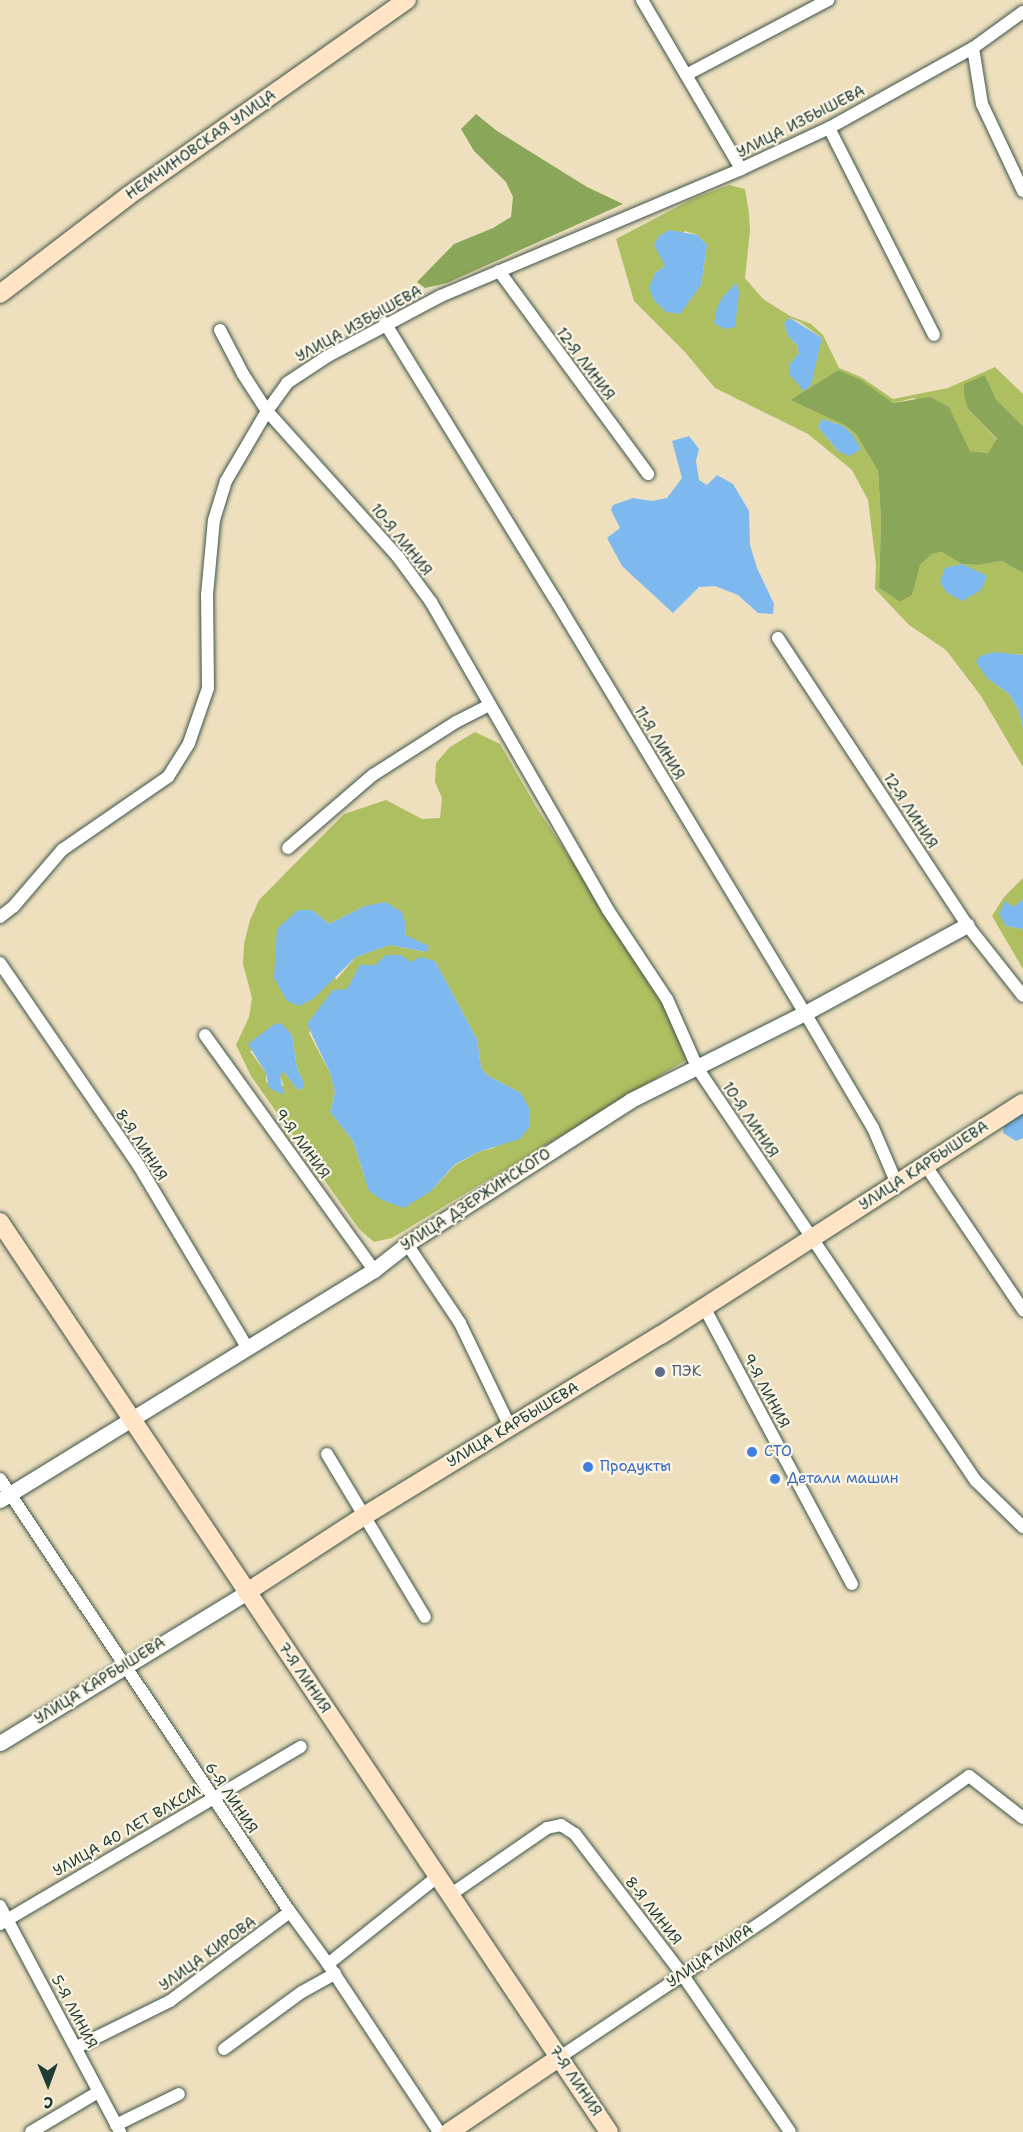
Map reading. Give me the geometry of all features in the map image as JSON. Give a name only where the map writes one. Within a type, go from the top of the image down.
[{"type":"main road","name":"НЕМЧИНОВСКАЯ УЛИЦА","points":[[0,294],[128,196],[405,0]]},
{"type":"main road","name":"УЛИЦА КАРБЫШЕВА","points":[[247,1592],[364,1516],[704,1307],[1023,1103]]},
{"type":"main road","name":"7-Я ЛИНИЯ","points":[[0,1222],[609,2132]]},
{"type":"main road","name":"УЛИЦА МИРА","points":[[449,2132],[560,2057]]},
{"type":"street","points":[[642,0],[741,169]]},
{"type":"street","points":[[686,75],[828,0]]},
{"type":"street","name":"УЛИЦА ИЗБЫШЕВА","points":[[0,917],[14,906],[62,850],[168,777],[189,742],[208,688],[207,595],[214,520],[226,481],[267,411],[287,383],[328,356],[385,324],[499,271],[741,169],[829,128],[973,48],[1023,12]]},
{"type":"street","points":[[973,48],[982,104],[1023,191]]},
{"type":"street","points":[[829,128],[934,335]]},
{"type":"street","name":"12-Я ЛИНИЯ","points":[[499,271],[648,474]]},
{"type":"street","name":"11-Я ЛИНИЯ","points":[[385,324],[555,599],[805,1013],[873,1128],[897,1184]]},
{"type":"street","name":"10-Я ЛИНИЯ","points":[[220,330],[243,374],[267,411],[398,557],[431,602],[608,910],[666,999],[698,1069],[976,1481],[1023,1527]]},
{"type":"street","name":"12-Я ЛИНИЯ","points":[[778,638],[967,925],[1023,996]]},
{"type":"street","points":[[288,848],[373,775],[456,722],[490,705]]},
{"type":"street","name":"УЛИЦА ДЗЕРЖИНСКОГО","points":[[5,1497],[374,1270],[407,1244],[632,1100],[698,1069],[967,925]]},
{"type":"street","name":"8-Я ЛИНИЯ","points":[[0,963],[139,1166],[248,1349]]},
{"type":"street","name":"9-Я ЛИНИЯ","points":[[206,1035],[374,1270]]},
{"type":"street","points":[[926,1166],[1023,1310]]},
{"type":"street","points":[[407,1244],[460,1323],[510,1427]]},
{"type":"street","name":"9-Я ЛИНИЯ","points":[[704,1307],[852,1584]]},
{"type":"street","points":[[327,1454],[425,1617]]},
{"type":"street","name":"6-Я ЛИНИЯ","points":[[0,1479],[5,1497],[124,1665],[290,1912],[332,1969],[438,2132]]},
{"type":"street","name":"УЛИЦА КАРБЫШЕВА","points":[[0,1743],[124,1665],[247,1592]]},
{"type":"street","name":"УЛИЦА 40 ЛЕТ ВЛКСМ","points":[[4,1922],[302,1747]]},
{"type":"street","name":"УЛИЦА МИРА","points":[[560,2057],[772,1915],[969,1776],[1023,1818]]},
{"type":"street","name":"8-Я ЛИНИЯ","points":[[450,1896],[547,1828],[561,1825],[575,1834],[682,1974],[790,2132]]},
{"type":"street","points":[[224,2049],[332,1969],[437,1877]]},
{"type":"street","name":"5-Я ЛИНИЯ","points":[[0,1906],[4,1922],[77,2047],[118,2128]]},
{"type":"street","name":"УЛИЦА КИРОВА","points":[[77,2047],[170,2001],[290,1912]]},
{"type":"street","points":[[31,2132],[98,2092]]},
{"type":"street","points":[[118,2128],[179,2094]]},
{"type":"green space","points":[[476,114],[497,131],[587,187],[623,204],[447,283],[425,288],[417,282],[454,244],[493,228],[511,217],[513,197],[506,182],[474,151],[461,129]]},
{"type":"green space","points":[[729,185],[745,189],[750,231],[745,278],[763,299],[790,316],[811,324],[823,335],[839,368],[861,377],[893,399],[948,388],[995,367],[1023,394],[1023,426],[996,399],[985,375],[968,409],[997,440],[988,453],[970,451],[965,441],[914,398],[893,403],[838,370],[790,400],[846,426],[856,434],[878,471],[881,520],[879,588],[900,602],[912,595],[919,566],[932,554],[943,552],[962,564],[978,565],[1002,561],[1023,573],[1023,655],[1012,654],[987,678],[1009,694],[1019,711],[1023,728],[1023,767],[981,696],[946,650],[909,625],[875,589],[876,565],[868,500],[852,470],[808,434],[715,388],[684,351],[634,301],[616,239],[692,199]],"holes":[[[685,231],[697,235],[707,245],[701,285],[654,300],[650,288],[655,273],[665,266],[661,255]],[[790,318],[800,322],[822,338],[818,353],[790,364],[799,353],[797,345],[788,336],[784,323]],[[822,419],[843,426],[852,434],[839,452],[818,427]]]},
{"type":"green space","points":[[838,370],[861,380],[893,403],[930,397],[949,407],[970,451],[988,453],[997,439],[968,409],[964,395],[964,384],[985,375],[996,399],[1023,426],[1023,573],[1002,561],[978,565],[962,564],[942,552],[932,554],[920,565],[912,595],[900,602],[879,588],[881,520],[878,471],[856,434],[846,426],[790,400]]},
{"type":"green space","points":[[475,732],[500,744],[538,810],[666,1002],[686,1060],[392,1238],[374,1242],[359,1229],[251,1076],[236,1045],[249,1017],[252,998],[243,964],[244,944],[250,920],[259,900],[344,814],[386,800],[422,819],[440,818],[442,798],[435,782],[436,763],[450,747]],"holes":[[[365,906],[406,926],[405,935],[425,952],[390,945],[356,957],[336,980],[312,910],[329,924]],[[435,961],[477,1039],[481,1068],[488,1076],[521,1093],[494,1148],[478,1152],[454,1166],[431,1191],[364,1176],[353,1141],[330,1112],[335,1093],[330,1073],[309,1033],[333,991],[347,990],[375,965]],[[292,1035],[297,1068],[303,1081],[303,1088],[298,1090],[283,1071],[280,1077],[284,1086],[266,1082],[266,1073],[250,1051]]]},
{"type":"green space","points":[[1023,878],[1023,900],[1013,907],[1006,926],[1023,929],[1023,969],[992,916],[1004,897]]},
{"type":"water","points":[[669,230],[697,235],[707,245],[701,285],[680,314],[666,312],[654,300],[649,288],[655,273],[665,266],[654,245],[659,236]]},
{"type":"water","points":[[736,283],[739,292],[735,327],[724,329],[714,323],[717,308],[722,298]]},
{"type":"water","points":[[790,318],[822,338],[811,385],[804,391],[789,374],[790,364],[799,353],[797,345],[788,336],[784,323]]},
{"type":"water","points":[[822,419],[843,426],[852,434],[861,449],[850,456],[839,452],[818,427]]},
{"type":"water","points":[[689,436],[699,449],[696,461],[699,480],[707,485],[717,475],[733,484],[749,511],[750,545],[757,568],[774,604],[773,614],[758,613],[738,595],[715,586],[699,587],[673,613],[622,566],[607,538],[620,528],[611,510],[613,505],[633,498],[652,501],[667,498],[682,478],[672,441]]},
{"type":"water","points":[[962,564],[987,576],[981,590],[962,601],[946,592],[940,582],[945,568]]},
{"type":"water","points":[[995,652],[1023,655],[1023,728],[1019,711],[1009,694],[987,678],[976,662],[980,656]]},
{"type":"water","points":[[1023,900],[1023,929],[1006,926],[999,914],[1005,901],[1013,907]]},
{"type":"water","points":[[385,902],[402,912],[406,926],[405,935],[429,946],[426,952],[390,945],[356,957],[313,999],[299,1006],[287,1001],[274,978],[277,929],[298,910],[312,910],[329,924],[365,906]]},
{"type":"water","points":[[386,955],[401,955],[411,962],[420,957],[435,961],[477,1039],[481,1068],[488,1076],[521,1093],[529,1108],[530,1126],[520,1139],[478,1152],[454,1165],[431,1191],[404,1208],[382,1200],[369,1191],[353,1141],[330,1112],[335,1093],[330,1073],[307,1024],[333,990],[347,989],[360,965],[375,965]]},
{"type":"water","points":[[281,1023],[292,1035],[297,1068],[303,1081],[303,1088],[298,1090],[283,1071],[280,1077],[284,1095],[269,1088],[266,1073],[248,1044],[273,1025]]},
{"type":"water","points":[[1023,1113],[1023,1138],[1016,1141],[1003,1133],[1004,1126]]},
{"type":"place","name":"ПЭК","points":[[660,1372]]},
{"type":"place","name":"СТО","points":[[752,1452]]},
{"type":"place","name":"Продукты","points":[[588,1467]]},
{"type":"place","name":"Детали машин","points":[[775,1479]]}]
